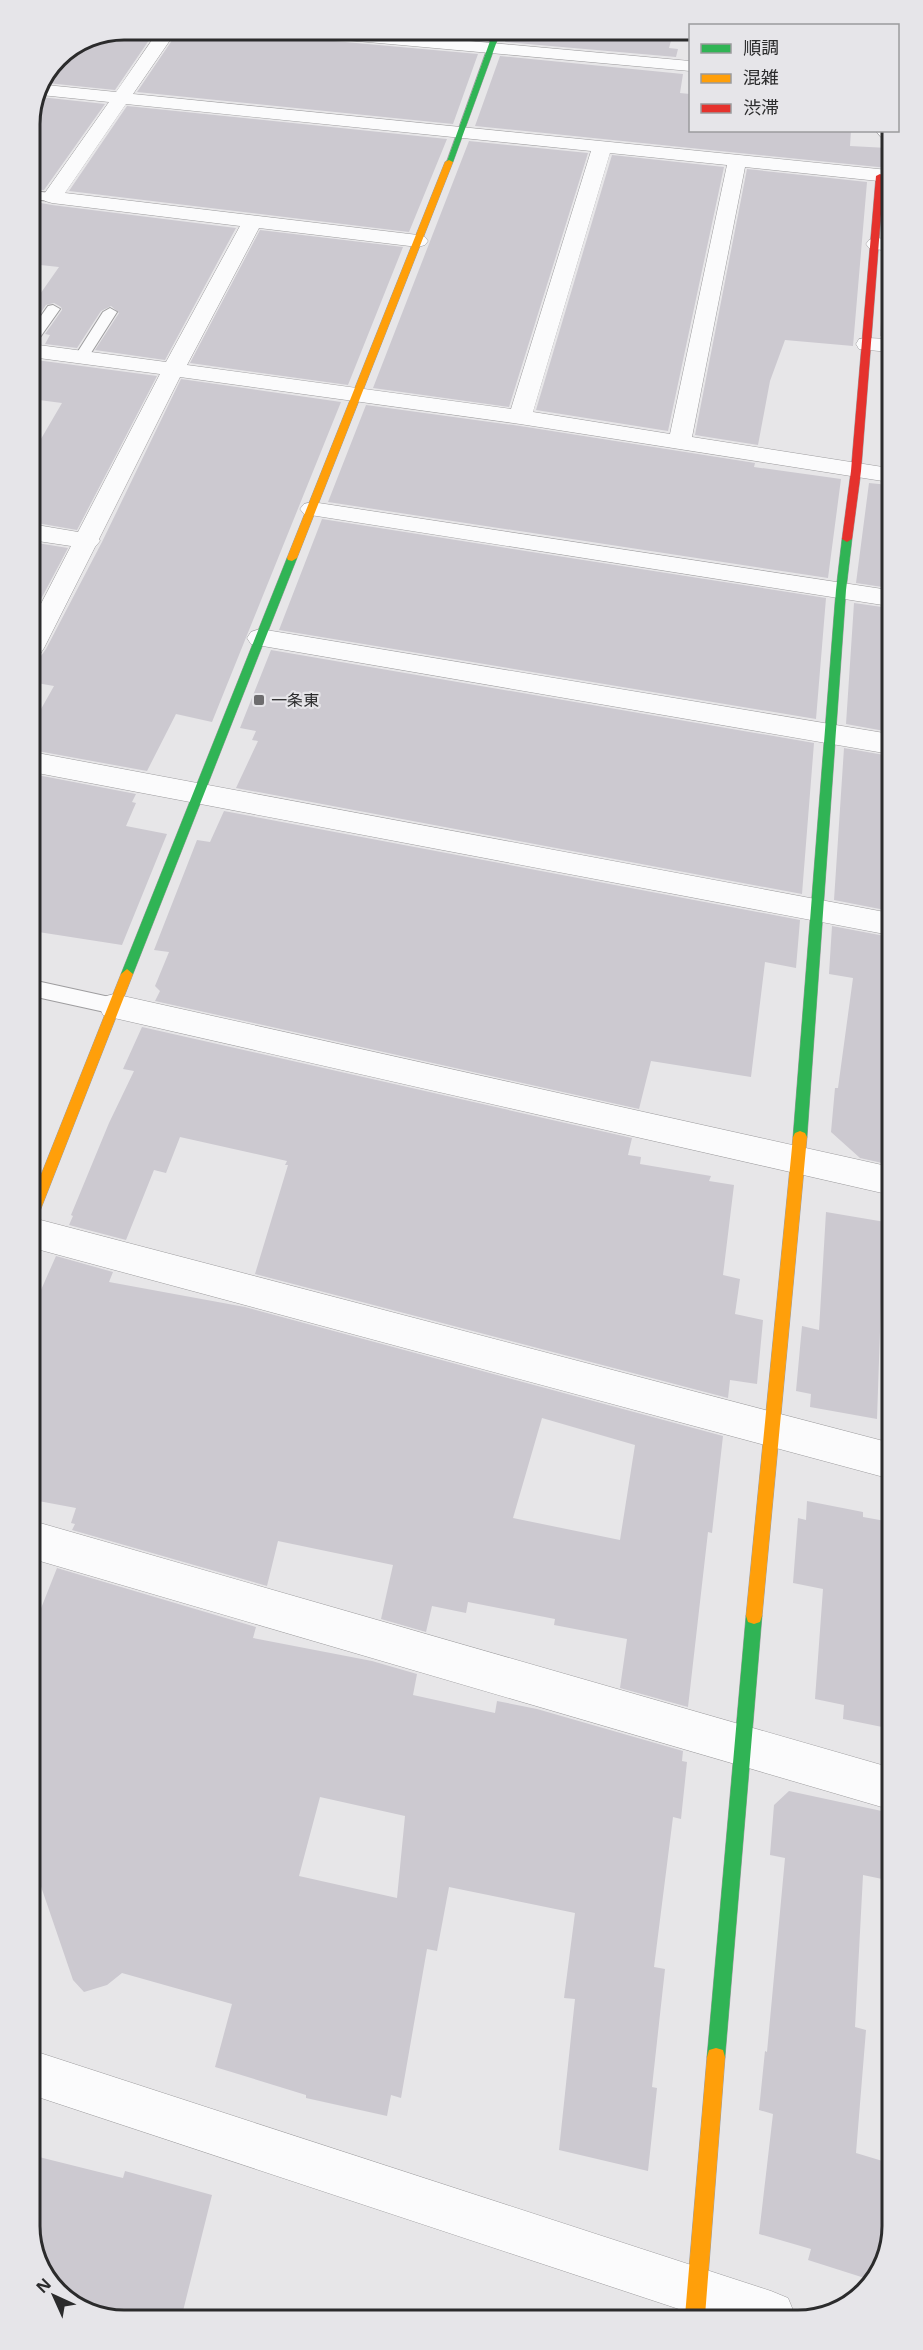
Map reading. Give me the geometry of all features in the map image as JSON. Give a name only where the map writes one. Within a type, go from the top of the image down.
[{"type":"street","points":[[161,40],[124,97],[52,197],[418,241]]},
{"type":"street","points":[[394,40],[689,66]]},
{"type":"street","points":[[41,1191],[461,132],[494,41]]},
{"type":"street","points":[[48,90],[882,176]]},
{"type":"street","points":[[520,417],[602,147]]},
{"type":"street","points":[[680,442],[737,160]]},
{"type":"street","points":[[41,629],[88,541],[174,368],[253,220]]},
{"type":"street","points":[[697,2303],[742,1744],[798,1161],[841,591],[856,471],[867,344],[882,244]]},
{"type":"street","points":[[867,344],[882,345]]},
{"type":"street","points":[[41,351],[520,417],[882,474]]},
{"type":"street","points":[[312,508],[882,597]]},
{"type":"street","points":[[41,534],[88,541]]},
{"type":"street","points":[[260,638],[882,743]]},
{"type":"street","points":[[41,764],[882,922]]},
{"type":"street","points":[[114,1006],[882,1178]]},
{"type":"street","points":[[41,1235],[882,1459]]},
{"type":"street","points":[[41,1542],[882,1786]]},
{"type":"street","points":[[41,2075],[697,2303],[740,2310]]},
{"type":"lane","points":[[41,196],[52,197]]},
{"type":"lane","points":[[41,325],[52,309]]},
{"type":"lane","points":[[82,356],[110,312]]},
{"type":"lane","points":[[41,990],[114,1006]]},
{"type":"building","points":[[149,40],[115,90],[52,84],[65,65],[92,47],[108,42]]},
{"type":"building","points":[[172,40],[326,40],[478,54],[453,124],[137,92]]},
{"type":"building","points":[[671,41],[669,48],[678,49],[676,57],[505,42]]},
{"type":"building","points":[[500,56],[683,74],[680,93],[689,94],[689,132],[851,132],[850,146],[882,148],[882,167],[475,126]]},
{"type":"building","points":[[45,98],[105,104],[44,190],[41,190],[41,119]]},
{"type":"building","points":[[127,106],[447,139],[409,232],[69,191]]},
{"type":"building","points":[[469,141],[588,153],[509,407],[373,388]]},
{"type":"building","points":[[612,155],[724,167],[668,431],[536,410]]},
{"type":"building","points":[[747,169],[867,182],[853,346],[785,340],[770,381],[758,445],[695,435]]},
{"type":"building","points":[[41,203],[236,228],[165,360],[95,350],[119,313],[111,306],[101,311],[77,348],[45,344],[50,335],[45,334],[62,310],[54,303],[46,305],[41,312],[41,293],[59,267],[41,265]]},
{"type":"building","points":[[260,230],[403,247],[348,385],[190,363]]},
{"type":"building","points":[[882,308],[882,336],[880,336]]},
{"type":"building","points":[[41,361],[157,376],[77,530],[41,524],[41,439],[62,403],[41,400]]},
{"type":"building","points":[[181,379],[341,402],[212,722],[176,714],[147,771],[41,752],[41,709],[54,686],[41,684],[41,656],[102,542]]},
{"type":"building","points":[[366,405],[520,426],[755,463],[754,467],[841,479],[828,578],[328,502]]},
{"type":"building","points":[[869,483],[882,484],[882,587],[856,583]]},
{"type":"building","points":[[322,519],[826,598],[816,719],[279,630]]},
{"type":"building","points":[[41,544],[68,548],[41,599]]},
{"type":"building","points":[[854,603],[882,607],[882,731],[846,724]]},
{"type":"building","points":[[271,650],[814,743],[802,894],[236,788],[258,741],[252,740],[256,731],[240,728]]},
{"type":"building","points":[[844,748],[882,755],[882,909],[834,900]]},
{"type":"building","points":[[41,776],[136,794],[132,802],[136,803],[126,826],[167,834],[122,945],[41,932]]},
{"type":"building","points":[[224,811],[800,920],[796,968],[765,962],[751,1077],[651,1061],[639,1109],[155,1001],[160,991],[155,986],[169,952],[154,950],[197,840],[210,842]]},
{"type":"building","points":[[832,926],[882,935],[882,1163],[860,1158],[831,1132],[835,1088],[838,1088],[853,978],[829,974]]},
{"type":"building","points":[[142,1027],[632,1138],[628,1155],[641,1157],[640,1164],[711,1176],[709,1181],[734,1185],[723,1275],[740,1279],[735,1314],[763,1320],[757,1384],[730,1380],[728,1398],[255,1274],[288,1165],[285,1165],[287,1161],[180,1137],[166,1173],[154,1170],[126,1240],[69,1225],[109,1123],[134,1071],[123,1069]]},
{"type":"building","points":[[826,1212],[882,1221],[882,1302],[877,1419],[810,1407],[811,1394],[796,1391],[802,1326],[819,1330]]},
{"type":"building","points":[[56,1256],[113,1272],[109,1282],[245,1307],[723,1436],[712,1533],[708,1532],[688,1707],[620,1688],[627,1639],[554,1625],[555,1619],[468,1602],[466,1613],[432,1606],[426,1632],[381,1619],[393,1565],[278,1541],[267,1586],[72,1530],[75,1524],[71,1523],[76,1508],[41,1501],[41,1290]],"holes":[[[542,1418],[635,1445],[620,1540],[513,1518]]]},
{"type":"building","points":[[807,1501],[863,1512],[863,1517],[882,1520],[882,1727],[843,1719],[844,1705],[815,1699],[823,1589],[793,1583],[798,1518],[806,1520]]},
{"type":"building","points":[[57,1568],[256,1627],[253,1638],[372,1661],[417,1674],[413,1695],[495,1713],[497,1701],[537,1709],[683,1751],[682,1761],[687,1762],[681,1819],[673,1817],[654,1967],[665,1969],[652,2087],[657,2088],[648,2171],[559,2150],[575,1999],[564,1998],[575,1913],[449,1887],[437,1951],[427,1949],[401,2098],[391,2095],[387,2116],[306,2098],[306,2095],[215,2067],[232,2004],[122,1973],[107,1985],[84,1992],[73,1980],[41,1886],[41,1608]],"holes":[[[320,1797],[405,1816],[397,1898],[299,1876]]]},
{"type":"building","points":[[789,1791],[882,1811],[882,1879],[863,1875],[855,2027],[866,2030],[856,2153],[882,2161],[882,2236],[874,2263],[864,2278],[808,2260],[811,2249],[759,2234],[773,2114],[759,2110],[765,2051],[767,2052],[785,1858],[770,1855],[774,1805]]},
{"type":"building","points":[[41,2158],[123,2178],[125,2171],[212,2195],[183,2309],[119,2309],[98,2305],[84,2298],[84,2266],[51,2266],[49,2263],[42,2242]]},
{"type":"traffic: fast","points":[[449,162],[494,41]]},
{"type":"traffic: fast","points":[[800,1137],[841,590],[847,539]]},
{"type":"traffic: fast","points":[[127,974],[292,558]]},
{"type":"traffic: fast","points":[[716,2057],[754,1616]]},
{"type":"traffic: slow","points":[[292,558],[449,162]]},
{"type":"traffic: slow","points":[[41,1191],[127,974]]},
{"type":"traffic: slow","points":[[754,1616],[800,1137]]},
{"type":"traffic: slow","points":[[695,2310],[716,2057]]},
{"type":"traffic: jam","points":[[847,539],[856,471],[880,176]]},
{"type":"place","name":"一条東","points":[[259,700]]}]
